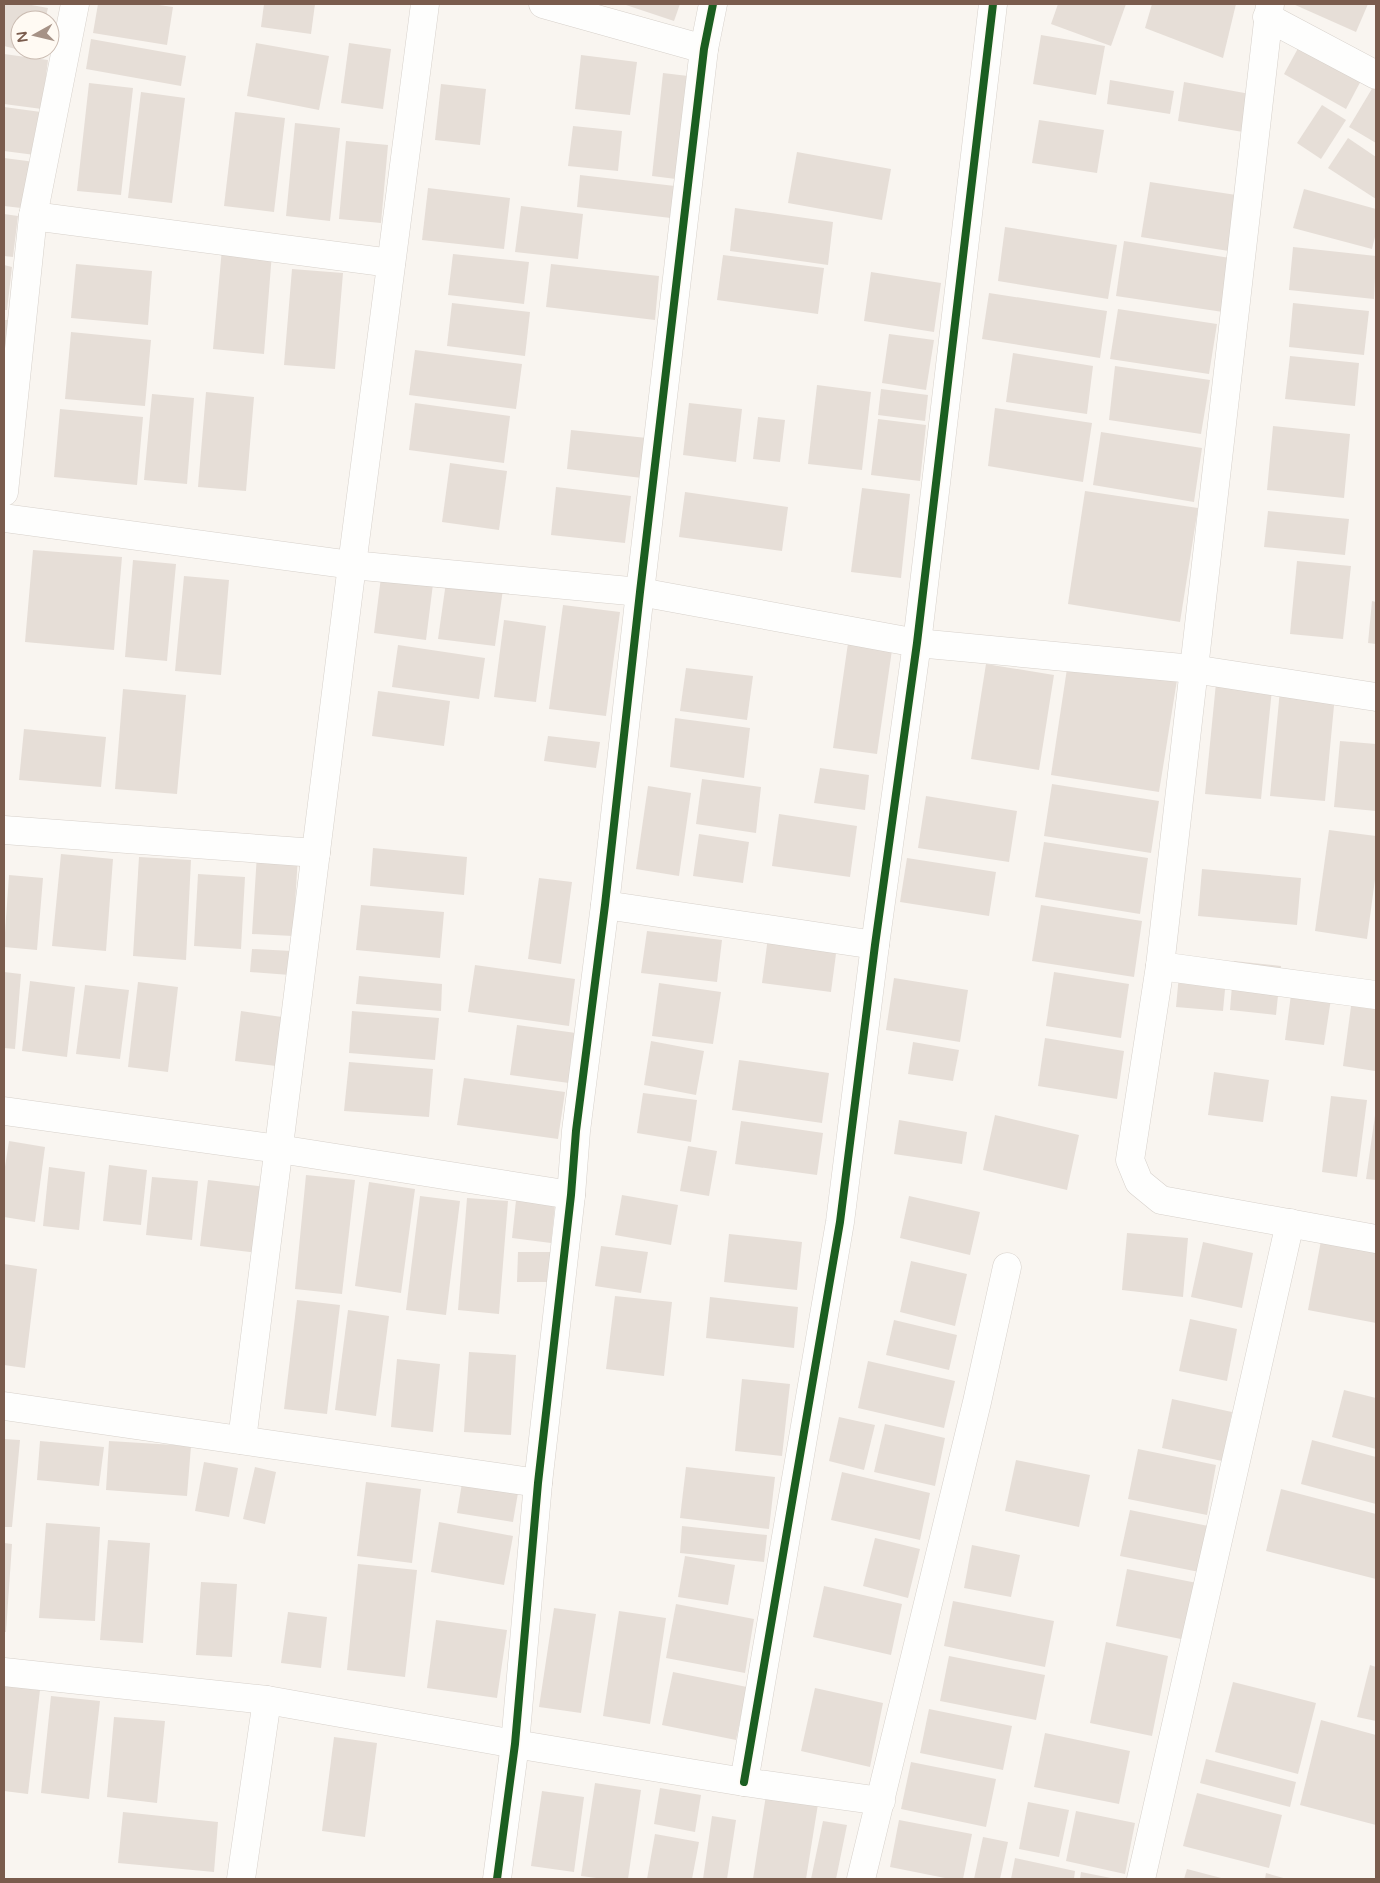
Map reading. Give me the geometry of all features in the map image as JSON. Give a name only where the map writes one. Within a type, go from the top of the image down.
[{"type":"street","points":[[4,492],[33,216],[75,4]]},
{"type":"street","points":[[242,1440],[425,4]]},
{"type":"street","points":[[543,4],[704,49]]},
{"type":"street","points":[[497,1879],[515,1744],[538,1483],[571,1195],[576,1131],[605,904],[704,49],[713,4]]},
{"type":"street","points":[[744,1782],[840,1222],[875,945],[918,643],[993,4]]},
{"type":"street","points":[[1376,74],[1268,11],[1160,966],[1130,1160],[1139,1182],[1161,1200],[1376,1238]]},
{"type":"street","points":[[33,216],[391,263]]},
{"type":"street","points":[[4,518],[352,565],[640,592],[918,643],[1192,670],[1376,697]]},
{"type":"street","points":[[4,830],[316,853]]},
{"type":"street","points":[[605,904],[875,945]]},
{"type":"street","points":[[1160,966],[1376,995]]},
{"type":"street","points":[[4,1111],[279,1149],[571,1195]]},
{"type":"street","points":[[1141,1879],[1290,1223]]},
{"type":"street","points":[[861,1879],[977,1402],[1006,1268]]},
{"type":"street","points":[[4,1406],[538,1483]]},
{"type":"street","points":[[4,1672],[267,1700],[744,1782],[881,1801]]},
{"type":"street","points":[[241,1879],[267,1700]]},
{"type":"building","points":[[4,4],[26,4],[48,8],[48,10],[10,10],[10,48],[4,46]]},
{"type":"building","points":[[98,4],[152,4],[173,7],[167,45],[93,33]]},
{"type":"building","points":[[264,4],[315,4],[311,34],[261,27]]},
{"type":"building","points":[[623,4],[680,4],[674,21]]},
{"type":"building","points":[[1058,4],[1126,4],[1111,46],[1051,24]]},
{"type":"building","points":[[1152,4],[1236,4],[1223,58],[1145,28]]},
{"type":"building","points":[[1293,4],[1368,4],[1356,32]]},
{"type":"building","points":[[1041,35],[1105,46],[1096,95],[1033,84]]},
{"type":"building","points":[[91,39],[186,56],[181,86],[86,69]]},
{"type":"building","points":[[1302,41],[1364,75],[1346,109],[1284,74]]},
{"type":"building","points":[[256,43],[329,56],[319,110],[247,96]]},
{"type":"building","points":[[349,43],[391,49],[383,109],[341,103]]},
{"type":"building","points":[[4,54],[10,55],[10,60],[48,60],[42,109],[4,104]]},
{"type":"building","points":[[581,55],[637,62],[630,115],[575,109]]},
{"type":"building","points":[[663,73],[688,76],[676,179],[652,176]]},
{"type":"building","points":[[1110,80],[1174,91],[1170,114],[1107,104]]},
{"type":"building","points":[[1184,82],[1250,94],[1243,132],[1178,121]]},
{"type":"building","points":[[1376,82],[1376,143],[1349,127]]},
{"type":"building","points":[[89,83],[133,88],[121,195],[77,191]]},
{"type":"building","points":[[441,84],[486,89],[480,145],[435,140]]},
{"type":"building","points":[[141,92],[185,98],[172,203],[128,198]]},
{"type":"building","points":[[1322,105],[1346,120],[1321,159],[1297,143]]},
{"type":"building","points":[[4,107],[41,112],[35,155],[4,151]]},
{"type":"building","points":[[235,112],[285,118],[274,212],[224,206]]},
{"type":"building","points":[[1039,120],[1104,130],[1097,173],[1032,163]]},
{"type":"building","points":[[295,123],[340,128],[330,221],[286,216]]},
{"type":"building","points":[[573,126],[622,131],[618,171],[568,166]]},
{"type":"building","points":[[1348,138],[1376,157],[1376,199],[1328,168]]},
{"type":"building","points":[[346,141],[388,145],[381,223],[339,219]]},
{"type":"building","points":[[797,152],[891,169],[882,220],[788,203]]},
{"type":"building","points":[[4,158],[35,162],[30,209],[4,206]]},
{"type":"building","points":[[580,175],[675,186],[671,218],[577,207]]},
{"type":"building","points":[[1150,182],[1243,196],[1235,252],[1141,237]]},
{"type":"building","points":[[428,188],[510,198],[504,249],[422,240]]},
{"type":"building","points":[[1304,189],[1376,209],[1376,233],[1372,249],[1293,228]]},
{"type":"building","points":[[521,206],[583,214],[578,259],[515,252]]},
{"type":"building","points":[[735,208],[833,222],[828,265],[730,251]]},
{"type":"building","points":[[4,214],[18,216],[13,257],[4,256]]},
{"type":"building","points":[[1005,227],[1117,245],[1108,299],[998,281]]},
{"type":"building","points":[[1124,241],[1230,258],[1223,312],[1116,296]]},
{"type":"building","points":[[1293,247],[1376,256],[1374,299],[1289,290]]},
{"type":"building","points":[[222,248],[272,253],[264,354],[213,349]]},
{"type":"building","points":[[453,254],[529,262],[524,304],[448,295]]},
{"type":"building","points":[[723,255],[824,268],[818,314],[717,300]]},
{"type":"building","points":[[76,264],[152,271],[148,325],[71,318]]},
{"type":"building","points":[[551,264],[659,276],[655,320],[546,307]]},
{"type":"building","points":[[4,265],[12,267],[7,310],[4,310]]},
{"type":"building","points":[[292,269],[343,273],[335,369],[284,365]]},
{"type":"building","points":[[871,272],[941,283],[934,332],[864,321]]},
{"type":"building","points":[[989,293],[1107,311],[1100,358],[982,339]]},
{"type":"building","points":[[452,303],[530,312],[525,356],[447,346]]},
{"type":"building","points":[[1293,303],[1369,311],[1364,355],[1289,347]]},
{"type":"building","points":[[1118,309],[1217,324],[1209,374],[1110,359]]},
{"type":"building","points":[[4,320],[8,320],[5,346],[4,346]]},
{"type":"building","points":[[71,332],[151,340],[145,406],[65,399]]},
{"type":"building","points":[[889,334],[934,340],[926,390],[882,383]]},
{"type":"building","points":[[415,350],[522,364],[516,409],[409,395]]},
{"type":"building","points":[[1013,353],[1093,366],[1087,414],[1006,402]]},
{"type":"building","points":[[1290,356],[1359,363],[1355,406],[1285,399]]},
{"type":"building","points":[[1115,366],[1210,380],[1201,434],[1109,420]]},
{"type":"building","points":[[817,385],[871,392],[862,470],[808,464]]},
{"type":"building","points":[[881,389],[928,395],[925,421],[878,415]]},
{"type":"building","points":[[206,392],[254,397],[246,491],[198,487]]},
{"type":"building","points":[[152,394],[194,398],[187,484],[144,480]]},
{"type":"building","points":[[415,403],[510,416],[504,463],[409,450]]},
{"type":"building","points":[[689,403],[742,409],[736,462],[683,455]]},
{"type":"building","points":[[995,408],[1092,423],[1083,482],[988,466]]},
{"type":"building","points":[[60,409],[143,417],[137,485],[54,477]]},
{"type":"building","points":[[758,417],[785,420],[780,462],[753,459]]},
{"type":"building","points":[[878,419],[926,425],[920,481],[871,475]]},
{"type":"building","points":[[1273,426],[1350,434],[1344,498],[1267,490]]},
{"type":"building","points":[[571,430],[647,438],[642,478],[567,469]]},
{"type":"building","points":[[1101,432],[1202,448],[1194,502],[1093,485]]},
{"type":"building","points":[[450,463],[507,471],[499,530],[442,522]]},
{"type":"building","points":[[556,487],[631,496],[625,543],[551,535]]},
{"type":"building","points":[[862,488],[910,494],[901,578],[851,572]]},
{"type":"building","points":[[1085,491],[1198,508],[1180,622],[1068,604]]},
{"type":"building","points":[[685,492],[788,507],[782,551],[679,537]]},
{"type":"building","points":[[1268,511],[1349,519],[1345,555],[1264,547]]},
{"type":"building","points":[[33,550],[122,557],[114,650],[25,642]]},
{"type":"building","points":[[133,560],[176,564],[167,661],[125,657]]},
{"type":"building","points":[[1297,561],[1351,566],[1343,639],[1290,634]]},
{"type":"building","points":[[184,576],[229,580],[221,675],[175,671]]},
{"type":"building","points":[[381,577],[433,584],[426,640],[374,633]]},
{"type":"building","points":[[446,582],[503,589],[495,646],[438,639]]},
{"type":"building","points":[[1372,601],[1376,602],[1376,644],[1368,643]]},
{"type":"building","points":[[563,605],[620,612],[606,716],[549,709]]},
{"type":"building","points":[[504,620],[546,626],[536,702],[494,697]]},
{"type":"building","points":[[848,643],[892,650],[877,754],[833,748]]},
{"type":"building","points":[[398,645],[485,658],[479,699],[392,687]]},
{"type":"building","points":[[1068,662],[1177,680],[1159,792],[1051,775]]},
{"type":"building","points":[[986,664],[1054,675],[1039,770],[971,759]]},
{"type":"building","points":[[686,668],[753,676],[747,720],[680,711]]},
{"type":"building","points":[[1216,683],[1272,689],[1261,799],[1205,794]]},
{"type":"building","points":[[123,689],[186,695],[177,794],[115,789]]},
{"type":"building","points":[[1280,690],[1335,695],[1325,801],[1270,796]]},
{"type":"building","points":[[378,691],[450,701],[444,746],[372,736]]},
{"type":"building","points":[[675,718],[750,728],[744,778],[670,767]]},
{"type":"building","points":[[24,729],[106,737],[101,787],[19,780]]},
{"type":"building","points":[[548,736],[600,742],[596,768],[544,761]]},
{"type":"building","points":[[1340,741],[1376,744],[1376,811],[1334,807]]},
{"type":"building","points":[[820,768],[869,775],[865,810],[814,803]]},
{"type":"building","points":[[702,779],[761,787],[756,833],[696,824]]},
{"type":"building","points":[[1052,784],[1159,801],[1151,853],[1044,836]]},
{"type":"building","points":[[648,786],[691,793],[679,876],[636,869]]},
{"type":"building","points":[[926,796],[1017,811],[1009,862],[918,848]]},
{"type":"building","points":[[779,814],[857,826],[850,877],[772,866]]},
{"type":"building","points":[[1329,830],[1376,836],[1376,872],[1367,939],[1315,931]]},
{"type":"building","points":[[699,834],[749,842],[743,883],[693,876]]},
{"type":"building","points":[[1044,842],[1148,858],[1140,914],[1035,897]]},
{"type":"building","points":[[373,848],[467,857],[464,895],[370,886]]},
{"type":"building","points":[[61,854],[113,859],[106,951],[52,946]]},
{"type":"building","points":[[257,854],[298,856],[293,936],[252,934]]},
{"type":"building","points":[[139,857],[191,860],[186,960],[133,956]]},
{"type":"building","points":[[907,858],[996,872],[989,916],[900,902]]},
{"type":"building","points":[[1202,869],[1301,878],[1297,925],[1198,916]]},
{"type":"building","points":[[198,874],[245,877],[241,949],[194,946]]},
{"type":"building","points":[[9,875],[43,878],[37,950],[4,947]]},
{"type":"building","points":[[539,878],[572,882],[561,964],[528,959]]},
{"type":"building","points":[[361,905],[444,912],[440,958],[356,950]]},
{"type":"building","points":[[1041,905],[1142,921],[1134,977],[1032,961]]},
{"type":"building","points":[[647,931],[722,940],[717,982],[641,973]]},
{"type":"building","points":[[768,937],[837,946],[831,992],[762,983]]},
{"type":"building","points":[[252,949],[292,951],[290,975],[250,972]]},
{"type":"building","points":[[1234,961],[1281,966],[1276,1015],[1230,1010]]},
{"type":"building","points":[[1180,964],[1227,968],[1223,1011],[1176,1007]]},
{"type":"building","points":[[475,965],[575,979],[569,1026],[468,1012]]},
{"type":"building","points":[[4,972],[21,974],[15,1049],[4,1048]]},
{"type":"building","points":[[1054,972],[1129,984],[1121,1038],[1046,1026]]},
{"type":"building","points":[[359,976],[442,984],[441,1011],[356,1004]]},
{"type":"building","points":[[894,978],[968,990],[960,1042],[886,1030]]},
{"type":"building","points":[[30,981],[75,987],[67,1057],[22,1051]]},
{"type":"building","points":[[138,982],[178,987],[168,1072],[128,1067]]},
{"type":"building","points":[[659,983],[721,992],[713,1044],[652,1036]]},
{"type":"building","points":[[85,985],[129,990],[120,1059],[76,1054]]},
{"type":"building","points":[[1292,987],[1332,992],[1324,1045],[1285,1040]]},
{"type":"building","points":[[1352,999],[1376,1002],[1375,1071],[1343,1066]]},
{"type":"building","points":[[241,1011],[282,1017],[276,1066],[235,1061]]},
{"type":"building","points":[[352,1011],[439,1018],[435,1060],[349,1053]]},
{"type":"building","points":[[517,1025],[576,1033],[569,1083],[510,1075]]},
{"type":"building","points":[[1045,1038],[1124,1051],[1117,1099],[1038,1086]]},
{"type":"building","points":[[651,1041],[704,1051],[696,1095],[644,1085]]},
{"type":"building","points":[[913,1042],[959,1050],[953,1081],[908,1074]]},
{"type":"building","points":[[739,1060],[829,1073],[822,1123],[732,1110]]},
{"type":"building","points":[[349,1062],[433,1069],[429,1117],[344,1111]]},
{"type":"building","points":[[1214,1072],[1269,1080],[1263,1122],[1208,1115]]},
{"type":"building","points":[[464,1078],[565,1092],[558,1139],[457,1125]]},
{"type":"building","points":[[643,1093],[697,1100],[691,1142],[637,1133]]},
{"type":"building","points":[[1331,1096],[1367,1100],[1357,1177],[1322,1172]]},
{"type":"building","points":[[995,1115],[1079,1135],[1067,1190],[983,1170]]},
{"type":"building","points":[[1376,1115],[1376,1180],[1366,1179]]},
{"type":"building","points":[[899,1120],[967,1132],[962,1164],[894,1154]]},
{"type":"building","points":[[741,1121],[823,1133],[817,1175],[735,1164]]},
{"type":"building","points":[[9,1141],[45,1147],[35,1222],[4,1217],[4,1173]]},
{"type":"building","points":[[688,1146],[717,1151],[709,1196],[680,1191]]},
{"type":"building","points":[[109,1165],[147,1170],[141,1225],[103,1221]]},
{"type":"building","points":[[49,1167],[85,1172],[79,1230],[43,1226]]},
{"type":"building","points":[[306,1175],[355,1180],[342,1294],[295,1289]]},
{"type":"building","points":[[152,1177],[198,1181],[192,1240],[146,1235]]},
{"type":"building","points":[[208,1180],[266,1187],[258,1253],[200,1246]]},
{"type":"building","points":[[369,1182],[415,1189],[401,1293],[355,1286]]},
{"type":"building","points":[[517,1191],[556,1195],[551,1243],[512,1238]]},
{"type":"building","points":[[622,1195],[678,1205],[671,1245],[615,1235]]},
{"type":"building","points":[[420,1196],[460,1201],[446,1315],[406,1310]]},
{"type":"building","points":[[909,1196],[980,1212],[970,1255],[900,1238]]},
{"type":"building","points":[[467,1198],[508,1201],[499,1314],[458,1310]]},
{"type":"building","points":[[1323,1230],[1376,1241],[1376,1323],[1308,1310]]},
{"type":"building","points":[[1127,1233],[1188,1238],[1183,1297],[1122,1290]]},
{"type":"building","points":[[729,1234],[802,1242],[797,1290],[724,1282]]},
{"type":"building","points":[[1203,1242],[1253,1253],[1242,1308],[1191,1297]]},
{"type":"building","points":[[601,1246],[648,1252],[641,1293],[595,1286]]},
{"type":"building","points":[[518,1252],[553,1252],[553,1282],[517,1282]]},
{"type":"building","points":[[911,1261],[967,1274],[955,1326],[900,1312]]},
{"type":"building","points":[[4,1264],[37,1269],[25,1368],[4,1365]]},
{"type":"building","points":[[615,1296],[672,1302],[664,1376],[606,1369]]},
{"type":"building","points":[[710,1297],[798,1307],[794,1348],[706,1338]]},
{"type":"building","points":[[297,1300],[340,1305],[327,1414],[284,1409]]},
{"type":"building","points":[[348,1310],[389,1316],[376,1416],[335,1410]]},
{"type":"building","points":[[1190,1319],[1237,1329],[1227,1381],[1179,1371]]},
{"type":"building","points":[[894,1320],[957,1335],[949,1370],[886,1355]]},
{"type":"building","points":[[469,1352],[516,1355],[511,1435],[464,1432]]},
{"type":"building","points":[[397,1359],[440,1364],[433,1432],[391,1427]]},
{"type":"building","points":[[868,1361],[955,1381],[944,1428],[858,1408]]},
{"type":"building","points":[[742,1379],[790,1384],[782,1456],[735,1451]]},
{"type":"building","points":[[1344,1390],[1376,1398],[1376,1449],[1332,1437]]},
{"type":"building","points":[[1172,1399],[1232,1412],[1222,1461],[1162,1448]]},
{"type":"building","points":[[839,1417],[875,1425],[864,1470],[829,1461]]},
{"type":"building","points":[[885,1424],[945,1438],[935,1486],[874,1472]]},
{"type":"building","points":[[4,1439],[20,1440],[12,1527],[4,1527]]},
{"type":"building","points":[[1312,1440],[1376,1457],[1376,1504],[1301,1484]]},
{"type":"building","points":[[40,1441],[104,1447],[99,1486],[37,1480]]},
{"type":"building","points":[[109,1441],[191,1446],[187,1496],[106,1490]]},
{"type":"building","points":[[1138,1449],[1216,1465],[1207,1515],[1128,1499]]},
{"type":"building","points":[[1016,1460],[1090,1475],[1079,1527],[1005,1511]]},
{"type":"building","points":[[204,1462],[238,1468],[229,1517],[195,1511]]},
{"type":"building","points":[[255,1467],[276,1472],[265,1524],[243,1519]]},
{"type":"building","points":[[686,1467],[775,1477],[769,1529],[680,1518]]},
{"type":"building","points":[[842,1472],[930,1493],[920,1540],[831,1520]]},
{"type":"building","points":[[463,1477],[519,1487],[513,1522],[457,1513]]},
{"type":"building","points":[[366,1482],[421,1489],[412,1563],[357,1556]]},
{"type":"building","points":[[1281,1489],[1376,1514],[1376,1579],[1266,1551]]},
{"type":"building","points":[[1130,1510],[1213,1527],[1204,1573],[1120,1556]]},
{"type":"building","points":[[439,1522],[513,1536],[504,1585],[431,1572]]},
{"type":"building","points":[[46,1523],[100,1527],[95,1621],[39,1618]]},
{"type":"building","points":[[682,1526],[767,1535],[764,1562],[680,1553]]},
{"type":"building","points":[[875,1538],[920,1549],[908,1598],[863,1586]]},
{"type":"building","points":[[108,1540],[150,1543],[143,1643],[100,1640]]},
{"type":"building","points":[[4,1543],[12,1544],[6,1632],[4,1632]]},
{"type":"building","points":[[972,1545],[1020,1555],[1011,1597],[964,1588]]},
{"type":"building","points":[[685,1556],[735,1565],[728,1605],[678,1597]]},
{"type":"building","points":[[358,1564],[417,1570],[405,1677],[347,1670]]},
{"type":"building","points":[[1127,1569],[1197,1583],[1186,1640],[1116,1626]]},
{"type":"building","points":[[201,1582],[237,1584],[232,1657],[196,1655]]},
{"type":"building","points":[[824,1586],[902,1604],[891,1655],[813,1637]]},
{"type":"building","points":[[953,1601],[1054,1621],[1045,1667],[944,1646]]},
{"type":"building","points":[[676,1604],[754,1619],[745,1673],[666,1658]]},
{"type":"building","points":[[554,1608],[596,1614],[581,1713],[539,1707]]},
{"type":"building","points":[[619,1611],[666,1618],[650,1724],[603,1716]]},
{"type":"building","points":[[288,1612],[327,1617],[321,1668],[281,1663]]},
{"type":"building","points":[[436,1620],[507,1630],[497,1698],[427,1688]]},
{"type":"building","points":[[1106,1642],[1168,1656],[1152,1736],[1090,1723]]},
{"type":"building","points":[[949,1656],[1045,1675],[1036,1720],[940,1701]]},
{"type":"building","points":[[1370,1665],[1376,1667],[1376,1721],[1357,1717]]},
{"type":"building","points":[[673,1672],[747,1687],[736,1740],[662,1725]]},
{"type":"building","points":[[1233,1682],[1316,1703],[1298,1774],[1215,1752]]},
{"type":"building","points":[[4,1686],[40,1690],[28,1794],[4,1791]]},
{"type":"building","points":[[815,1688],[883,1703],[870,1767],[801,1751]]},
{"type":"building","points":[[51,1696],[100,1701],[89,1799],[41,1793]]},
{"type":"building","points":[[929,1709],[1012,1726],[1003,1770],[920,1753]]},
{"type":"building","points":[[114,1717],[165,1721],[157,1803],[107,1797]]},
{"type":"building","points":[[1321,1720],[1376,1735],[1376,1825],[1300,1805]]},
{"type":"building","points":[[1045,1733],[1130,1751],[1119,1804],[1034,1787]]},
{"type":"building","points":[[334,1737],[377,1743],[365,1837],[322,1831]]},
{"type":"building","points":[[1206,1759],[1296,1782],[1290,1807],[1200,1783]]},
{"type":"building","points":[[911,1762],[996,1779],[986,1827],[901,1809]]},
{"type":"building","points":[[595,1783],[641,1790],[628,1879],[604,1879],[581,1876]]},
{"type":"building","points":[[660,1788],[701,1795],[695,1832],[654,1824]]},
{"type":"building","points":[[542,1791],[584,1797],[574,1872],[531,1866]]},
{"type":"building","points":[[1197,1793],[1282,1815],[1269,1868],[1183,1846]]},
{"type":"building","points":[[766,1795],[818,1804],[806,1879],[753,1879]]},
{"type":"building","points":[[1028,1802],[1069,1810],[1059,1857],[1019,1849]]},
{"type":"building","points":[[1076,1811],[1135,1823],[1125,1874],[1066,1861]]},
{"type":"building","points":[[123,1812],[218,1822],[214,1872],[118,1863]]},
{"type":"building","points":[[712,1816],[736,1820],[727,1879],[703,1879]]},
{"type":"building","points":[[899,1820],[972,1834],[963,1879],[950,1879],[890,1867]]},
{"type":"building","points":[[823,1821],[847,1825],[836,1879],[811,1879]]},
{"type":"building","points":[[655,1834],[699,1842],[692,1879],[647,1879]]},
{"type":"building","points":[[983,1837],[1008,1842],[1000,1879],[974,1879]]},
{"type":"building","points":[[1015,1858],[1075,1871],[1074,1879],[1011,1879]]},
{"type":"building","points":[[1187,1869],[1225,1879],[1184,1879]]},
{"type":"building","points":[[1081,1872],[1111,1878],[1111,1879],[1080,1879]]},
{"type":"building","points":[[1266,1873],[1287,1879],[1265,1879]]},
{"type":"cycle path","points":[[497,1879],[515,1744],[538,1483],[571,1195],[576,1131],[605,905],[704,49],[713,4]]},
{"type":"cycle path","points":[[744,1782],[840,1222],[875,945],[917,643],[993,4]]}]
